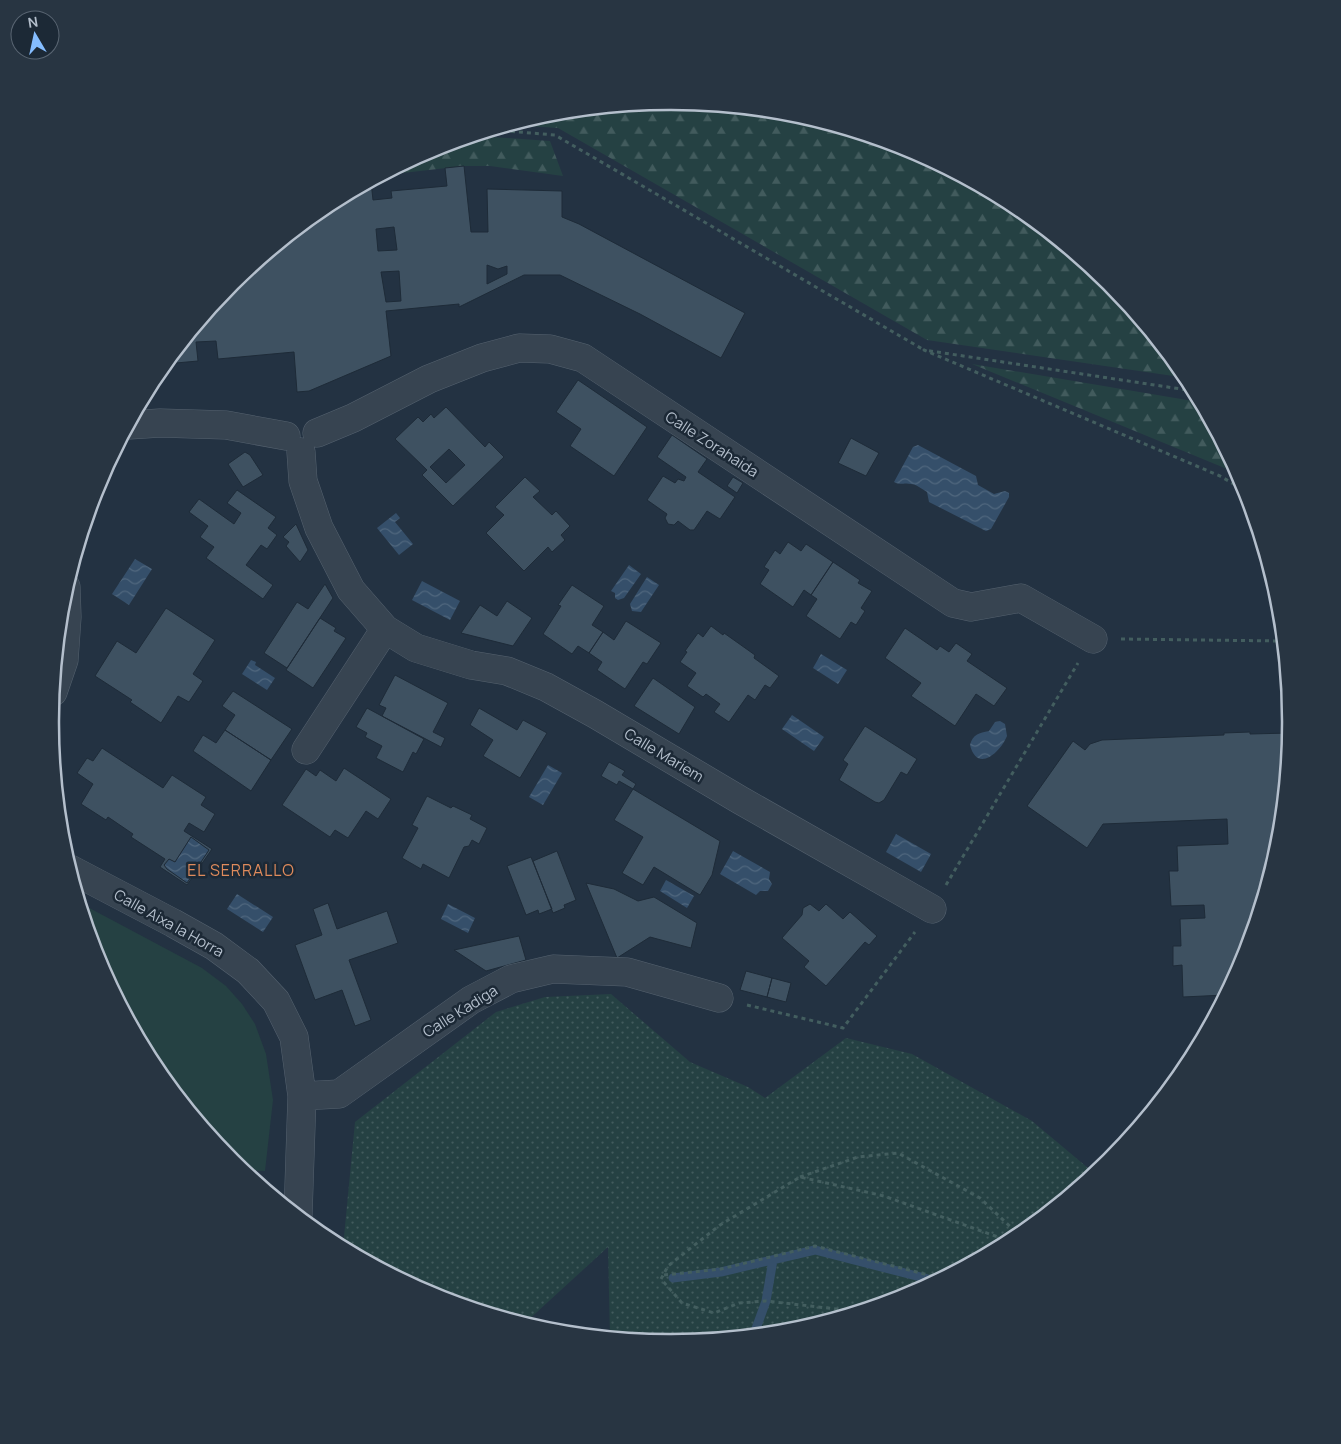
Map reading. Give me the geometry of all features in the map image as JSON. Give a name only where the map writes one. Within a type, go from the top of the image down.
[{"type":"street","name":"Calle Zorahaida","points":[[301,440],[330,430],[429,379],[482,358],[519,348],[550,349],[583,358],[953,603],[971,607],[1020,598],[1093,639]]},
{"type":"street","points":[[137,424],[160,422],[226,425],[301,440]]},
{"type":"street","name":"Calle Mariem","points":[[301,440],[303,481],[319,528],[351,590],[385,629],[416,648],[471,665],[507,671],[546,687],[748,805],[932,908]]},
{"type":"street","points":[[306,750],[385,629]]},
{"type":"street","points":[[61,667],[64,660],[66,631]]},
{"type":"street","name":"Calle Aixa la Horra","points":[[79,874],[206,942],[248,971],[276,1001],[294,1038],[302,1096],[298,1207]]},
{"type":"street","name":"Calle Kadiga","points":[[302,1096],[339,1094],[471,1000],[511,979],[552,969],[627,972],[720,998]]},
{"type":"path","points":[[511,131],[555,135],[924,350],[1220,476],[1234,484]]},
{"type":"path","points":[[924,350],[1184,389]]},
{"type":"path","points":[[1093,639],[1277,641]]},
{"type":"path","points":[[838,1310],[766,1301],[739,1303],[714,1313],[682,1303],[661,1279],[668,1266],[720,1225],[800,1177],[858,1157],[898,1153],[980,1198],[1013,1229]]},
{"type":"path","points":[[800,1177],[884,1196],[999,1238]]},
{"type":"path","points":[[663,1275],[721,1269],[815,1246],[931,1276]]},
{"type":"green space","points":[[670,110],[750,115],[829,131],[905,157],[941,173],[1010,213],[1074,262],[1103,289],[1130,319],[1175,376],[927,340],[558,128],[532,126],[591,115],[630,112]]},
{"type":"green space","points":[[493,137],[550,141],[563,176],[490,166],[464,166],[399,173],[436,157]]},
{"type":"green space","points":[[972,364],[1190,401],[1227,469]]},
{"type":"green space","points":[[88,907],[202,968],[226,986],[242,1004],[255,1024],[266,1054],[273,1100],[265,1171],[255,1171],[238,1155],[185,1094],[162,1062],[122,993],[105,956]]},
{"type":"green space","points":[[611,994],[690,1062],[748,1087],[765,1098],[846,1038],[912,1054],[1032,1121],[1089,1168],[1043,1207],[1010,1231],[941,1271],[905,1287],[829,1313],[750,1329],[670,1334],[610,1330],[608,1247],[531,1317],[474,1301],[436,1287],[400,1271],[344,1239],[355,1122],[496,1012],[545,997]]},
{"type":"water","points":[[918,445],[976,476],[978,485],[994,494],[1005,491],[1009,493],[1009,497],[991,529],[986,531],[929,502],[927,492],[913,484],[894,482],[913,447]]},
{"type":"water","points":[[396,513],[400,518],[395,522],[413,544],[399,555],[377,528]]},
{"type":"water","points":[[135,559],[152,569],[129,605],[112,594]]},
{"type":"water","points":[[629,565],[641,574],[624,598],[618,600],[615,598],[615,593],[611,591]]},
{"type":"water","points":[[647,577],[659,585],[641,612],[632,611],[630,604]]},
{"type":"water","points":[[422,581],[460,601],[450,620],[412,600]]},
{"type":"water","points":[[821,654],[847,670],[838,684],[813,668]]},
{"type":"water","points":[[251,660],[256,662],[255,665],[275,678],[267,690],[242,674]]},
{"type":"water","points":[[792,715],[824,737],[814,751],[782,729]]},
{"type":"water","points":[[1000,721],[1005,724],[1007,736],[1004,742],[994,754],[983,759],[978,758],[973,753],[970,745],[973,738],[979,733],[989,731],[995,722]]},
{"type":"water","points":[[548,765],[562,773],[543,805],[529,797]]},
{"type":"water","points":[[896,834],[931,854],[921,872],[886,852]]},
{"type":"water","points":[[191,837],[209,850],[187,883],[164,865],[169,859],[175,862]]},
{"type":"water","points":[[733,851],[770,872],[769,879],[772,884],[768,891],[760,891],[756,895],[720,874]]},
{"type":"water","points":[[666,880],[694,896],[687,908],[660,891]]},
{"type":"water","points":[[237,894],[273,917],[263,932],[227,909]]},
{"type":"water","points":[[448,904],[475,918],[468,933],[441,919]]},
{"type":"building","points":[[464,166],[471,232],[488,232],[487,189],[562,191],[562,217],[579,224],[745,313],[721,358],[640,314],[560,275],[524,275],[459,307],[459,304],[386,311],[391,356],[309,391],[297,392],[294,352],[218,359],[216,341],[196,342],[198,361],[176,363],[238,289],[267,262],[331,213],[372,188],[373,200],[392,198],[391,191],[447,186],[445,168]],"holes":[[[394,227],[397,250],[378,251],[376,229]],[[487,265],[498,269],[507,266],[507,274],[487,284]],[[399,271],[401,301],[386,302],[381,272]]]},
{"type":"building","points":[[578,380],[647,427],[614,476],[570,446],[581,429],[556,412]]},
{"type":"building","points":[[446,407],[485,447],[489,442],[504,457],[453,506],[422,475],[427,470],[395,439],[418,417],[423,422],[431,414],[434,418]],"holes":[[[449,449],[465,465],[446,483],[430,467]]]},
{"type":"building","points":[[672,435],[707,459],[698,472],[735,497],[720,519],[707,511],[694,530],[690,530],[678,521],[674,525],[668,524],[665,518],[667,514],[647,500],[663,476],[675,483],[678,479],[684,481],[686,477],[657,457]]},
{"type":"building","points":[[851,438],[879,453],[866,476],[838,463]]},
{"type":"building","points":[[245,452],[250,455],[263,475],[243,487],[228,464]]},
{"type":"building","points":[[525,477],[540,491],[533,497],[552,515],[556,511],[570,526],[561,535],[565,540],[552,552],[548,547],[524,571],[486,533],[504,515],[495,507]]},
{"type":"building","points":[[733,477],[743,483],[737,493],[727,486]]},
{"type":"building","points":[[237,490],[276,517],[268,528],[277,535],[267,549],[261,545],[246,565],[273,585],[263,599],[206,558],[214,547],[200,537],[208,526],[189,512],[199,499],[234,524],[241,513],[227,503]]},
{"type":"building","points":[[296,524],[308,550],[300,562],[286,546],[289,542],[283,537]]},
{"type":"building","points":[[788,542],[801,551],[806,544],[833,562],[811,595],[804,590],[793,607],[760,584],[769,570],[764,567],[775,550],[780,554]]},
{"type":"building","points":[[833,562],[860,580],[858,583],[872,591],[861,608],[865,611],[856,625],[851,622],[840,639],[806,616],[817,599],[811,595]]},
{"type":"building","points":[[325,584],[333,598],[287,668],[264,653],[297,602],[308,609]]},
{"type":"building","points":[[572,585],[604,606],[592,625],[603,632],[589,653],[578,646],[572,654],[543,634],[561,606],[558,605]]},
{"type":"building","points":[[507,601],[532,618],[513,646],[461,633],[480,605],[497,616]]},
{"type":"building","points":[[166,608],[215,640],[193,674],[203,681],[189,702],[178,696],[161,723],[130,702],[132,700],[95,676],[117,641],[136,653]]},
{"type":"building","points":[[320,618],[336,628],[334,631],[346,638],[313,688],[286,670]]},
{"type":"building","points":[[626,621],[661,643],[647,664],[643,662],[625,689],[597,670],[602,662],[589,653],[603,632],[614,640]]},
{"type":"building","points":[[711,626],[755,655],[754,658],[779,676],[770,688],[765,685],[755,700],[748,695],[729,722],[714,712],[720,704],[706,694],[703,697],[687,686],[696,673],[680,662],[687,652],[685,651],[698,633],[703,637]]},
{"type":"building","points":[[905,628],[937,650],[940,646],[949,652],[956,643],[972,654],[967,661],[1007,688],[994,706],[976,694],[955,726],[911,696],[921,683],[885,658]]},
{"type":"building","points":[[395,675],[448,703],[433,732],[445,738],[441,747],[382,716],[386,708],[379,705]]},
{"type":"building","points":[[653,678],[695,707],[679,734],[634,706]]},
{"type":"building","points":[[233,691],[292,729],[271,760],[225,730],[235,715],[222,706]]},
{"type":"building","points":[[367,708],[424,739],[416,754],[413,752],[403,772],[376,758],[382,746],[365,737],[367,733],[356,727]]},
{"type":"building","points":[[479,708],[517,730],[523,720],[547,733],[520,778],[483,756],[493,740],[470,725]]},
{"type":"building","points":[[865,726],[917,759],[907,775],[901,772],[884,800],[879,803],[839,780],[848,764],[843,760]]},
{"type":"building","points":[[225,730],[271,760],[251,791],[193,751],[203,735],[216,743]]},
{"type":"building","points":[[1224,733],[1282,733],[1277,802],[1261,880],[1250,919],[1219,993],[1218,995],[1183,997],[1182,965],[1173,966],[1173,946],[1181,946],[1180,919],[1205,918],[1204,905],[1171,906],[1169,871],[1178,871],[1177,846],[1228,844],[1227,819],[1103,824],[1087,848],[1027,806],[1073,741],[1085,750],[1090,744],[1102,740],[1224,735]]},
{"type":"building","points":[[102,748],[163,788],[172,775],[206,797],[201,805],[215,814],[204,832],[189,823],[184,831],[212,849],[187,885],[160,867],[165,859],[131,837],[133,834],[108,817],[106,820],[81,804],[93,784],[77,773],[87,758],[93,761]],"holes":[[[191,837],[209,850],[187,883],[164,865],[169,859],[175,862]]]},
{"type":"building","points":[[609,762],[625,771],[622,775],[636,784],[633,789],[619,781],[617,785],[601,776]]},
{"type":"building","points":[[344,768],[391,799],[378,819],[366,811],[348,838],[335,830],[330,837],[282,805],[306,769],[316,776],[320,770],[336,781]]},
{"type":"building","points":[[633,789],[720,841],[712,875],[700,895],[654,867],[643,885],[622,873],[643,837],[614,820]]},
{"type":"building","points":[[427,796],[451,808],[453,806],[472,815],[470,819],[487,828],[479,844],[472,840],[469,846],[464,847],[449,878],[423,864],[421,869],[402,858],[418,828],[412,825]]},
{"type":"building","points":[[557,851],[576,900],[564,905],[565,908],[553,913],[533,861]]},
{"type":"building","points":[[531,857],[552,909],[539,914],[538,910],[526,915],[507,866]]},
{"type":"building","points":[[586,883],[614,889],[638,901],[654,897],[697,923],[691,948],[650,937],[617,958]]},
{"type":"building","points":[[328,903],[337,929],[387,911],[398,943],[349,960],[371,1020],[355,1026],[342,990],[315,1000],[295,945],[322,935],[313,909]]},
{"type":"building","points":[[810,904],[819,911],[826,904],[843,919],[850,912],[877,936],[869,945],[865,942],[826,986],[804,967],[809,961],[782,938],[802,915],[803,908]]},
{"type":"building","points":[[519,936],[526,960],[486,971],[454,950]]},
{"type":"building","points":[[746,971],[772,978],[767,997],[740,990]]},
{"type":"building","points":[[772,978],[791,983],[786,1002],[767,997]]},
{"type":"waterway","points":[[673,1278],[721,1272],[815,1250],[925,1278]]},
{"type":"waterway","points":[[756,1328],[766,1301],[773,1260]]},
{"type":"district","name":"EL SERRALLO","points":[[241,870]]}]
